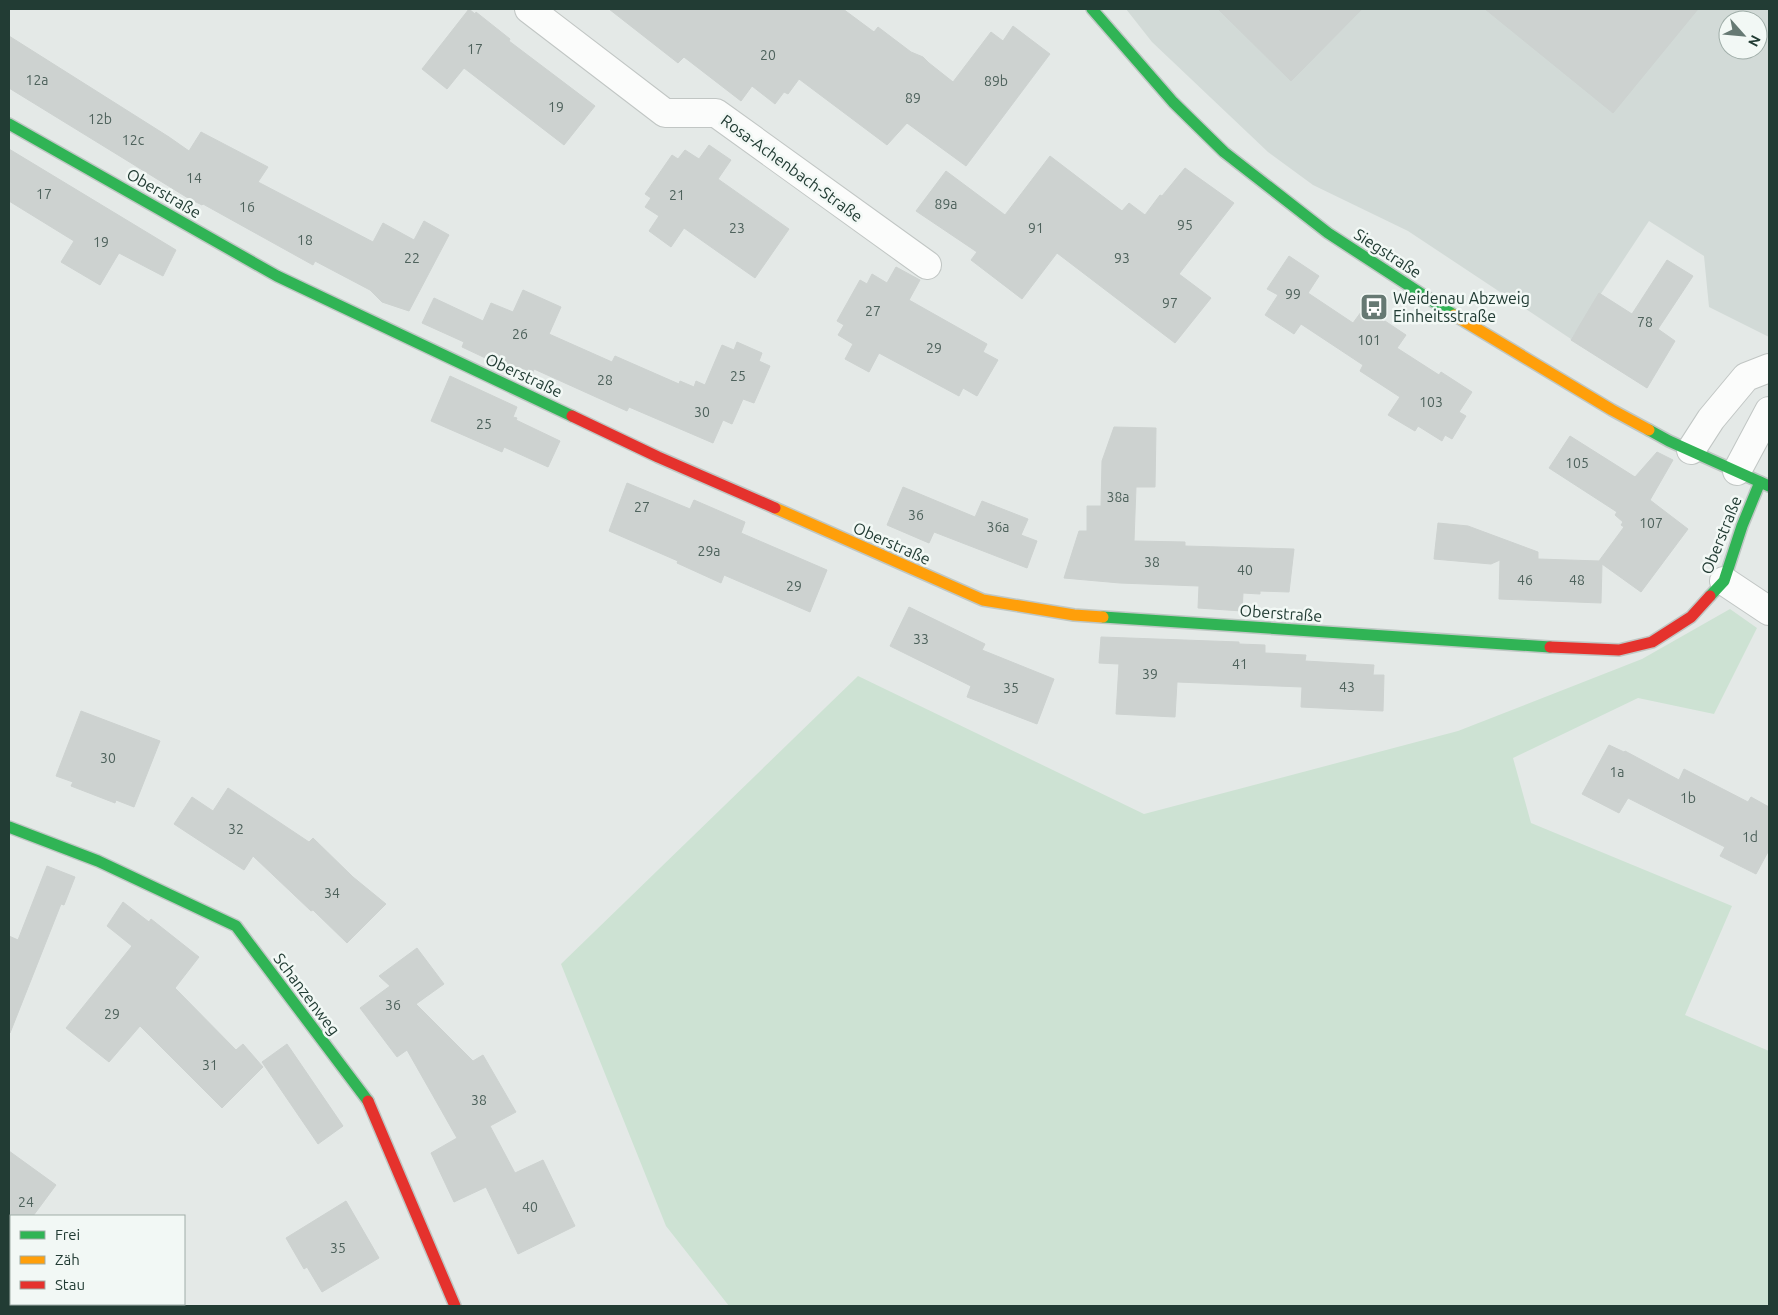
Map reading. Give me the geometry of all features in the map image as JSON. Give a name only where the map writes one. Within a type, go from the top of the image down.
[{"type":"street","name":"Rosa-Achenbach-Straße","points":[[529,9],[665,114],[716,113],[927,265]]},
{"type":"street","name":"Siegstraße","points":[[1092,9],[1173,102],[1224,152],[1328,233],[1420,294],[1570,385],[1640,425],[1756,480]]},
{"type":"street","name":"Oberstraße","points":[[9,124],[277,276],[658,457],[983,600],[1074,615],[1526,646],[1619,650],[1652,642],[1691,617],[1724,581],[1756,480]]},
{"type":"street","points":[[1692,450],[1711,419],[1746,377],[1769,368]]},
{"type":"street","points":[[1756,480],[1769,411]]},
{"type":"street","points":[[1724,581],[1769,611]]},
{"type":"street","name":"Schanzenweg","points":[[9,827],[98,861],[236,926],[367,1099],[455,1306]]},
{"type":"shaded area","points":[[1126,9],[1769,9],[1769,337],[1709,307],[1704,256],[1649,221],[1571,339],[1408,231],[1313,185],[1268,152],[1152,42]]},
{"type":"green space","points":[[1730,609],[1757,628],[1714,714],[1638,698],[1513,758],[1531,823],[1732,906],[1685,1015],[1769,1051],[1769,1306],[729,1306],[666,1226],[561,964],[858,676],[1144,814],[1458,731],[1642,659]]},
{"type":"building","points":[[469,9],[475,14],[476,12],[510,39],[509,41],[595,106],[564,145],[464,68],[447,89],[422,69]]},
{"type":"building","points":[[609,9],[843,9],[874,32],[878,27],[911,52],[923,57],[953,82],[991,32],[1003,41],[1013,26],[1050,54],[966,166],[907,123],[887,145],[799,79],[788,94],[784,92],[775,104],[752,86],[741,101],[684,57],[678,63]]},
{"type":"building","points":[[1218,9],[1362,9],[1291,81]]},
{"type":"building","points":[[1485,9],[1698,9],[1613,113]]},
{"type":"building","points":[[9,36],[189,151],[201,132],[268,167],[258,182],[373,242],[383,223],[414,240],[424,221],[449,235],[409,311],[382,302],[370,290],[315,261],[313,265],[203,204],[188,198],[9,88]]},
{"type":"building","points":[[709,145],[731,160],[718,179],[789,229],[755,278],[684,228],[671,247],[649,231],[659,216],[645,207],[651,198],[645,194],[672,155],[678,159],[685,150],[699,159]]},
{"type":"building","points":[[9,149],[176,250],[163,276],[119,253],[100,285],[61,262],[74,241],[9,201]]},
{"type":"building","points":[[1050,156],[1122,211],[1129,203],[1145,215],[1160,195],[1162,196],[1185,168],[1234,203],[1179,274],[1211,298],[1175,343],[1057,253],[1022,299],[971,260],[977,252],[916,211],[946,171],[1005,215]]},
{"type":"building","points":[[1289,256],[1319,276],[1308,293],[1353,323],[1364,308],[1406,335],[1397,348],[1439,375],[1441,372],[1472,392],[1459,412],[1466,416],[1452,439],[1445,435],[1442,441],[1418,426],[1415,431],[1388,415],[1400,397],[1360,371],[1363,365],[1301,324],[1294,334],[1265,315],[1278,295],[1267,289]]},
{"type":"building","points":[[1667,260],[1693,276],[1658,329],[1675,341],[1647,388],[1571,340],[1599,293],[1632,314]]},
{"type":"building","points":[[896,267],[920,280],[909,300],[987,344],[983,352],[998,360],[977,396],[963,388],[959,396],[879,353],[869,372],[845,359],[853,344],[838,335],[844,325],[837,321],[860,280],[867,284],[872,274],[887,283]]},
{"type":"building","points":[[523,290],[561,307],[549,334],[612,362],[615,356],[679,384],[680,381],[694,387],[696,381],[705,385],[722,345],[734,350],[737,342],[762,353],[759,361],[770,366],[754,403],[743,399],[732,424],[723,420],[713,443],[629,407],[627,411],[534,369],[530,379],[462,347],[464,342],[422,323],[434,298],[483,321],[491,303],[513,312]]},
{"type":"building","points":[[450,376],[517,407],[513,417],[517,418],[516,420],[560,441],[548,467],[504,447],[502,452],[431,421]]},
{"type":"building","points":[[1114,427],[1156,428],[1155,487],[1136,487],[1134,541],[1185,542],[1185,546],[1294,549],[1289,592],[1260,591],[1260,594],[1243,593],[1242,611],[1198,608],[1199,586],[1120,583],[1064,578],[1079,531],[1087,531],[1087,506],[1101,506],[1102,461]]},
{"type":"building","points":[[1570,436],[1635,477],[1657,452],[1673,460],[1650,500],[1688,529],[1641,592],[1602,564],[1601,603],[1499,599],[1500,560],[1491,564],[1434,559],[1438,523],[1468,526],[1538,552],[1538,559],[1599,561],[1624,527],[1621,525],[1623,522],[1615,515],[1617,512],[1549,468]]},
{"type":"building","points":[[627,483],[690,509],[694,500],[745,522],[741,533],[827,570],[810,612],[724,575],[721,583],[677,563],[678,561],[609,531]]},
{"type":"building","points":[[903,487],[975,517],[982,501],[1028,519],[1021,535],[1037,541],[1027,568],[934,532],[929,543],[887,525]]},
{"type":"building","points":[[909,607],[985,644],[982,650],[1054,679],[1037,724],[967,697],[971,686],[890,646]]},
{"type":"building","points":[[1101,637],[1239,642],[1239,644],[1265,645],[1265,653],[1306,655],[1305,661],[1374,665],[1373,675],[1384,675],[1383,711],[1301,707],[1302,687],[1177,682],[1175,717],[1116,714],[1119,664],[1099,663]]},
{"type":"building","points":[[81,711],[160,741],[134,807],[116,800],[115,803],[71,786],[73,782],[56,776]]},
{"type":"building","points":[[1609,745],[1625,751],[1679,780],[1684,769],[1748,802],[1751,797],[1769,807],[1769,850],[1756,874],[1720,856],[1725,847],[1628,798],[1619,813],[1582,794]]},
{"type":"building","points":[[228,788],[309,842],[313,838],[353,877],[386,904],[347,943],[253,856],[244,870],[174,824],[192,797],[213,811]]},
{"type":"building","points":[[47,866],[75,877],[64,905],[61,904],[10,1033],[9,936],[18,940]]},
{"type":"building","points":[[123,902],[149,922],[151,919],[199,957],[175,988],[236,1050],[243,1044],[263,1067],[222,1108],[140,1026],[109,1062],[66,1028],[132,946],[107,926]]},
{"type":"building","points":[[417,948],[444,984],[416,1004],[473,1061],[483,1055],[516,1112],[490,1126],[515,1173],[543,1160],[575,1226],[518,1254],[486,1187],[454,1202],[431,1153],[457,1138],[407,1050],[397,1057],[360,1008],[390,986],[379,976]]},
{"type":"building","points":[[287,1044],[343,1126],[318,1144],[262,1062]]},
{"type":"building","points":[[9,1151],[56,1185],[34,1215],[9,1216]]},
{"type":"building","points":[[346,1201],[379,1258],[322,1292],[307,1267],[304,1269],[286,1238]]},
{"type":"traffic: fast","points":[[1092,9],[1173,102],[1224,152],[1328,233],[1454,315]]},
{"type":"traffic: fast","points":[[9,124],[277,276],[572,416]]},
{"type":"traffic: fast","points":[[1649,430],[1669,441],[1769,486]]},
{"type":"traffic: fast","points":[[1710,596],[1724,581],[1742,526],[1760,482]]},
{"type":"traffic: fast","points":[[1103,617],[1550,647]]},
{"type":"traffic: fast","points":[[9,827],[98,861],[236,926],[368,1101]]},
{"type":"traffic: slow","points":[[1454,315],[1612,410],[1649,430]]},
{"type":"traffic: slow","points":[[775,508],[983,600],[1074,615],[1103,617]]},
{"type":"traffic: jam","points":[[572,416],[658,457],[775,508]]},
{"type":"traffic: jam","points":[[1550,647],[1619,650],[1652,642],[1691,617],[1710,596]]},
{"type":"traffic: jam","points":[[368,1101],[455,1306]]},
{"type":"place","name":"Weidenau Abzweig Einheitsstraße","points":[[1374,307]]}]
